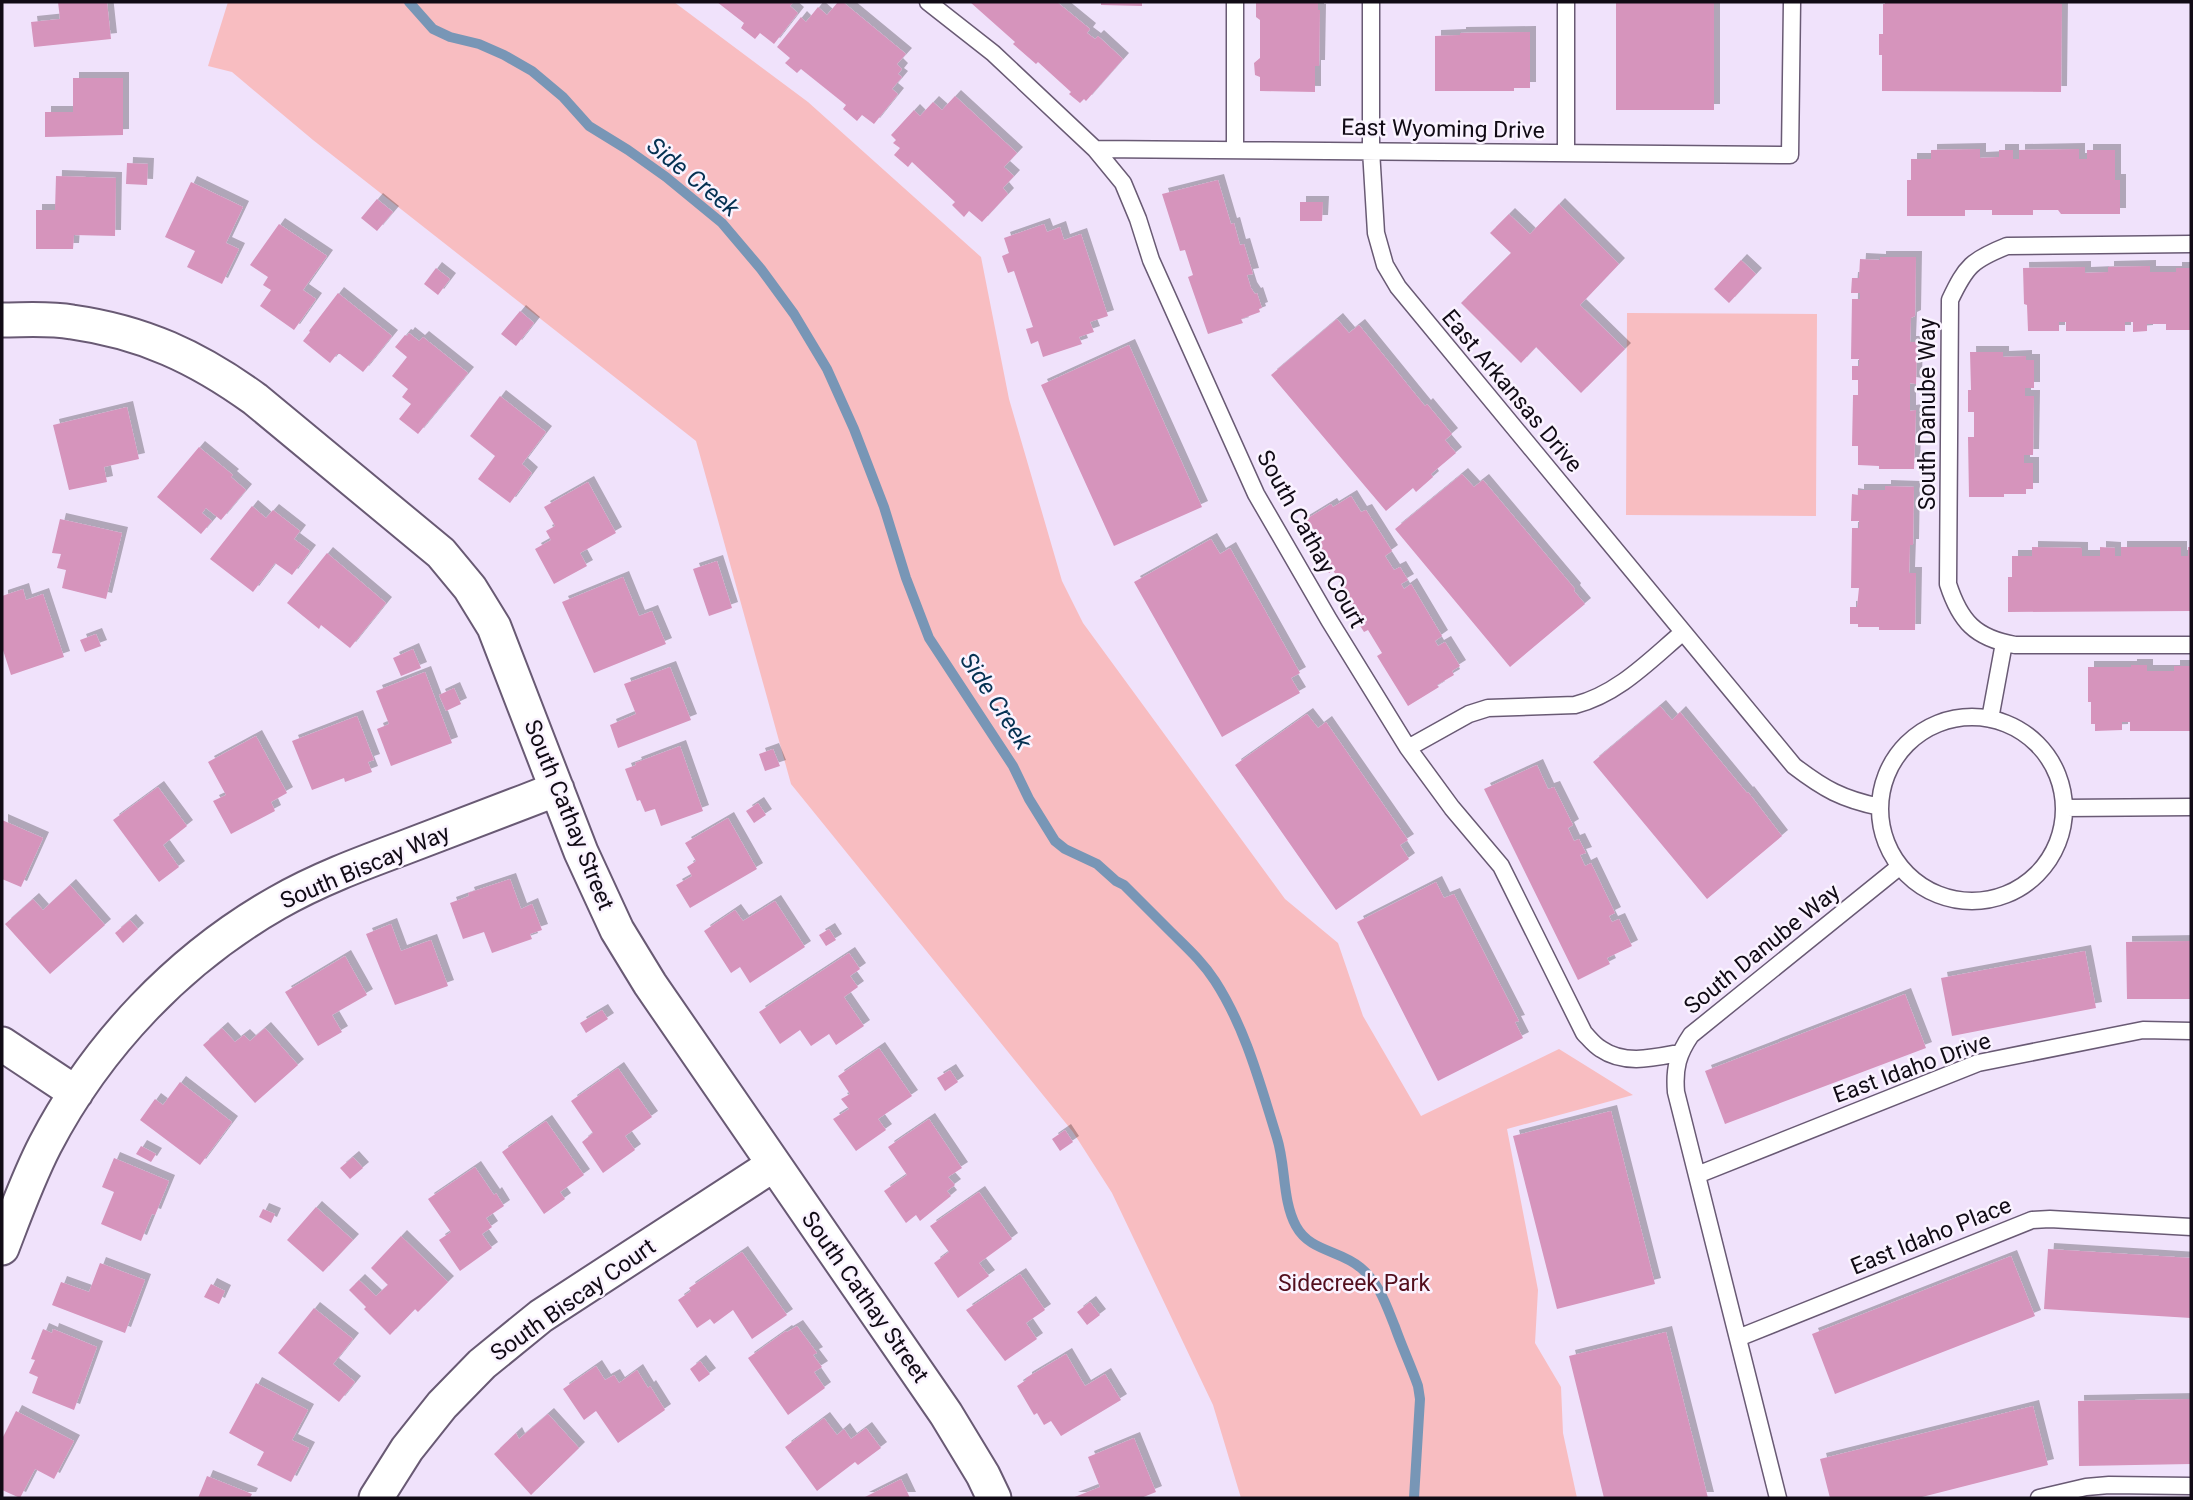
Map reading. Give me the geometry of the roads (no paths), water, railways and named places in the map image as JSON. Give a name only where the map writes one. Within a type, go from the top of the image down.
[{"type":"street","name":"South Cathay Street","points":[[2,320],[70,321],[124,332],[176,351],[225,377],[441,553],[470,588],[494,627],[581,852],[617,930],[650,985],[946,1414],[984,1475],[994,1498]]},
{"type":"street","name":"South Biscay Way","points":[[2,1248],[45,1146],[76,1093],[133,1018],[177,975],[225,937],[277,903],[332,876],[557,789]]},
{"type":"street","points":[[2,1044],[76,1093]]},
{"type":"street","name":"South Biscay Court","points":[[376,1498],[407,1449],[442,1405],[482,1364],[541,1316],[773,1165]]},
{"type":"lane","name":"South Cathay Court","points":[[928,2],[993,53],[1095,149],[1123,183],[1151,260],[1256,494],[1408,748],[1452,808],[1501,866],[1584,1034],[1601,1050],[1627,1059],[1647,1059],[1679,1053]]},
{"type":"lane","points":[[1235,150],[1236,2]]},
{"type":"lane","name":"East Arkansas Drive","points":[[1371,2],[1371,150],[1376,233],[1385,265],[1398,287],[1794,766],[1822,787],[1857,803],[1880,807]]},
{"type":"lane","points":[[1566,2],[1566,153]]},
{"type":"lane","name":"East Wyoming Drive","points":[[1095,149],[1790,155],[1792,2]]},
{"type":"lane","name":"South Danube Way","points":[[2191,244],[2007,246],[1980,257],[1961,276],[1950,300],[1948,584],[1956,607],[1973,629],[2004,643],[2191,645]]},
{"type":"lane","points":[[1408,748],[1468,714],[1488,708],[1574,705],[1586,702],[1617,688],[1682,633]]},
{"type":"lane","points":[[1990,719],[2004,643]]},
{"type":"lane","points":[[1972,717],[1990,719],[2021,731],[2043,750],[2057,774],[2064,808],[2059,840],[2047,863],[2027,884],[1997,899],[1971,902],[1945,898],[1920,887],[1899,867],[1890,853],[1881,828],[1883,782],[1896,756],[1917,735],[1942,722],[1972,717]]},
{"type":"lane","points":[[2064,808],[2191,807]]},
{"type":"lane","name":"South Danube Way","points":[[1679,1053],[1691,1035],[1899,867]]},
{"type":"lane","name":"East Idaho Drive","points":[[1697,1175],[1978,1063],[2143,1030],[2191,1031]]},
{"type":"lane","points":[[1679,1053],[1676,1092],[1778,1498]]},
{"type":"lane","name":"East Idaho Place","points":[[1738,1338],[2032,1220],[2191,1227]]},
{"type":"lane","points":[[2039,1498],[2086,1487],[2109,1485],[2191,1486]]},
{"type":"waterway","name":"Side Creek","points":[[409,2],[433,29],[450,37],[479,44],[532,71],[563,97],[589,126],[666,177],[722,223],[794,314],[827,369],[854,429],[929,638],[1013,766],[1029,799],[1055,841],[1065,849],[1097,864],[1124,885],[1194,954],[1215,981],[1244,1038],[1258,1077],[1280,1149],[1288,1205],[1296,1226],[1309,1241],[1361,1268],[1382,1295],[1418,1386],[1420,1399],[1414,1498]]},
{"type":"park label","name":"Sidecreek Park","points":[[1354,1283]]}]
